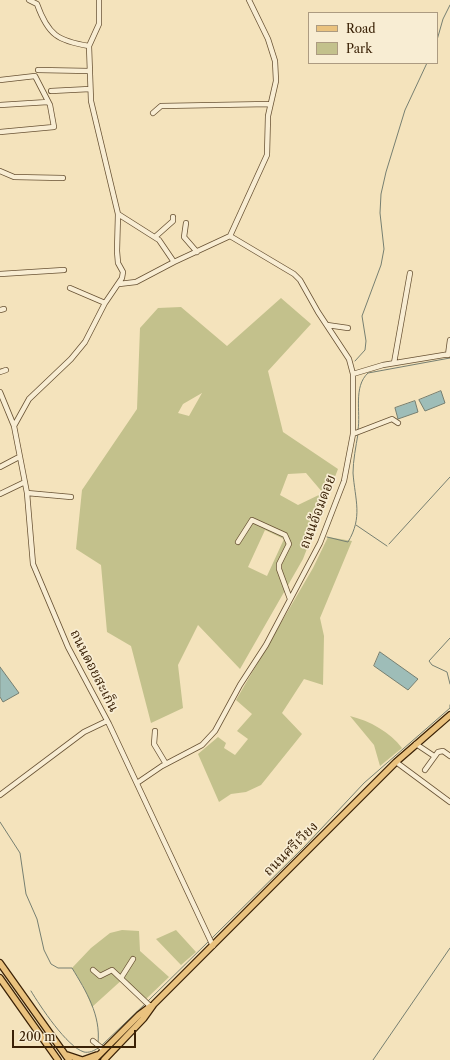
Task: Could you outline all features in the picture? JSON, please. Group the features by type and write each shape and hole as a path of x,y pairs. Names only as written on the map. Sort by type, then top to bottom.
{"main road":[{"name":"ถนนศรีเวียง","path":"94,1060 149,1004 213,946 396,762 450,716"},
{"path":"0,963 70,1060"},
{"path":"0,978 58,1060"},
{"name":"ถนนศรีเวียง","path":"104,1060 144,1018 149,1004"},
{"path":"65,1054 82,1060 94,1058 103,1050"}],"street":[{"path":"29,0 37,4 43,21 54,34 68,42 89,46"},
{"path":"14,426 29,399 71,359 85,342 105,303 122,278 123,272 118,263 117,252 118,214 91,101 90,89 89,46 99,24 99,0"},
{"path":"119,284 136,282 174,262 230,236 267,155 270,104 276,81 275,61 268,39 249,0"},
{"path":"38,70 90,71"},
{"path":"0,80 35,76 48,102 54,127 0,132"},
{"path":"51,91 90,89"},
{"path":"0,105 48,102"},
{"path":"153,113 161,106 270,104"},
{"path":"0,171 14,177 63,178"},
{"path":"118,214 164,244 174,262"},
{"path":"155,238 173,221 173,217"},
{"path":"186,223 184,237 197,252"},
{"name":"ถนนอ้อมดอย","path":"137,783 166,764 202,745 215,731 240,686 266,645 320,543 344,481 353,434 353,374 349,359 297,277 230,236"},
{"path":"0,274 64,270"},
{"path":"394,363 410,273"},
{"path":"70,288 105,303"},
{"path":"327,325 348,328"},
{"path":"353,374 394,363 449,354 450,340"},
{"path":"0,372 6,370"},
{"name":"ถนนดอยสะเก็น","path":"0,392 14,426 19,457 28,493 34,564 68,647 107,721 213,946"},
{"path":"353,434 392,419 398,423"},
{"path":"0,467 19,457"},
{"path":"0,494 25,482"},
{"path":"28,493 71,497"},
{"path":"238,542 252,520 279,532 288,539 289,544 279,564 279,569 290,599"},
{"path":"0,795 84,732 107,721"},
{"path":"155,731 154,744 166,764"},
{"path":"416,744 434,756"},
{"path":"425,770 438,752 443,751 450,756"},
{"path":"396,762 450,802"},
{"path":"121,978 133,959"},
{"path":"93,970 100,976 112,970 149,1004"},
{"path":"93,1041 103,1050"}],"green space":[{"path":"281,298 311,324 268,371 283,432 338,469 303,559 240,669 198,625 178,665 183,708 151,723 131,646 107,632 101,565 76,549 82,490 137,409 140,328 158,308 181,307 227,346","holes":["202,393 189,416 178,413 183,404","306,473 323,493 298,505 280,495 288,474","265,530 284,539 267,576 248,567"]},
{"path":"328,537 352,541 320,618 324,636 323,685 304,679 282,713 302,734 261,785 246,792 231,794 219,802 198,754 218,737 226,743 224,748 235,755 248,739 237,731 252,714 236,700 313,568"},
{"path":"350,716 365,721 386,732 402,748 380,766 374,745"},
{"path":"122,930 139,931 140,951 169,977 146,999 124,978 92,1007 84,988 72,968 91,948 110,933"},
{"path":"176,930 196,952 181,965 156,939"}],"water":[{"path":"441,391 445,403 425,411 419,400"},
{"path":"415,401 418,412 398,419 395,408"},
{"path":"380,652 418,679 408,690 374,666"},
{"path":"0,667 19,693 3,702 0,697"}],"waterway":[{"path":"438,36 443,19 450,5"},
{"path":"355,361 365,350 366,341 362,316 381,265 384,249 380,213 381,194 386,172 405,110 427,64"},
{"path":"358,430 359,392 363,379 368,373 450,358"},
{"path":"327,537 348,542 353,533 357,516 353,468 358,434"},
{"path":"389,544 450,477"},
{"path":"356,525 387,546"},
{"path":"450,638 429,661 432,665 447,672 450,684"},
{"path":"211,939 305,846 364,783 450,708 450,705"},
{"path":"0,822 20,853 26,894 37,919 44,950 51,964 58,968 72,968 82,985 95,1013 98,1043"},
{"path":"147,1002 209,941"},
{"path":"373,1060 450,948"},
{"path":"31,991 54,1025 77,1049 84,1052 91,1052 98,1048"},
{"path":"101,1046 145,1004"}]}
